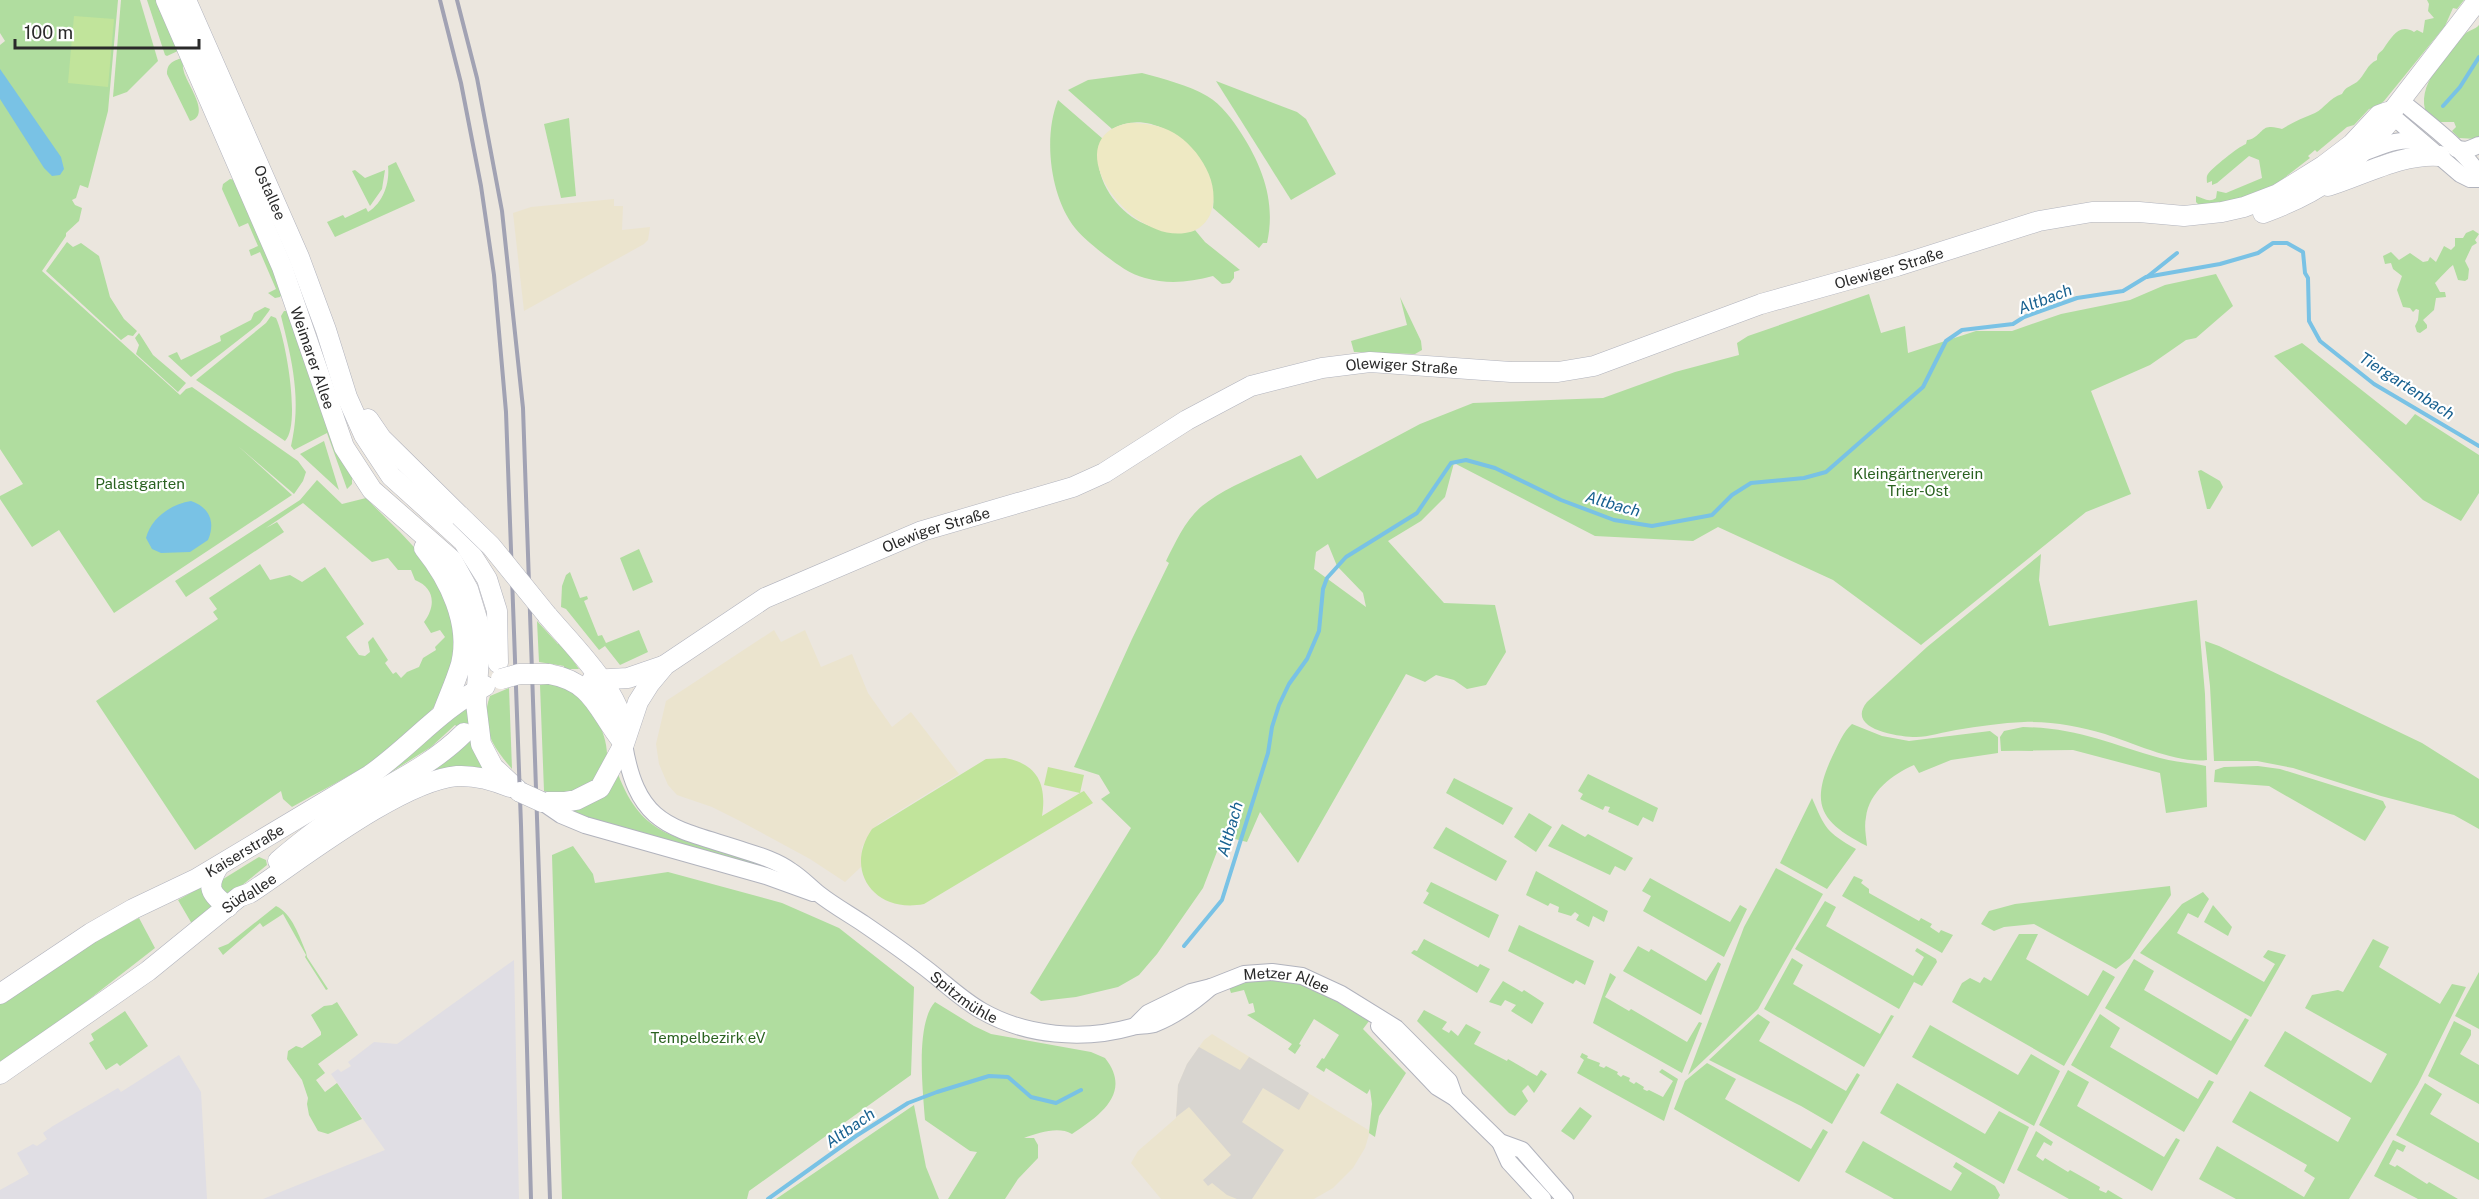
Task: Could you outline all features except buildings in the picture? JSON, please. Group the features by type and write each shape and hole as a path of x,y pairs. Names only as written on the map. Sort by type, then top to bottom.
{"main road":[{"name":"Weimarer Allee","path":"166,0 282,267 344,447 372,490 452,560 461,574 478,622 480,642 476,690"},
{"name":"Ostallee","path":"186,0 299,257 353,412 376,455 406,491 456,534 479,564 487,579 497,611 500,671"},
{"path":"2395,107 2478,0"},
{"name":"Olewiger Straße","path":"2184,216 2203,221 2230,221 2284,206 2320,188 2363,153 2390,121 2395,107"},
{"name":"Olewiger Straße","path":"665,665 765,598 792,585 922,531 1073,487 1104,473 1187,420 1251,386 1322,368 1370,362 1511,372 1558,372 1594,366 1761,304 1888,269 2039,221 2076,213 2105,211 2184,216 2244,207 2278,194 2342,153 2379,115 2395,107"},
{"path":"2320,188 2409,159 2448,153"},
{"path":"346,387 356,396 381,438 490,546 600,680 620,713 625,732 624,744"},
{"path":"372,490 440,567 455,601 462,638 461,662 442,715"},
{"path":"665,665 650,682 638,702 624,744 604,783 595,792 570,801 542,802 520,792 487,758 478,731 476,690 500,671 600,680 635,676 665,665"},
{"path":"558,676 581,686 594,698 624,744"},
{"name":"Kaiserstraße","path":"0,994 91,933 218,867 380,768 442,715 476,690"},
{"path":"250,847 270,860 274,871 341,813 396,783 432,759 464,733"},
{"name":"Südallee","path":"0,1074 148,971 234,902 244,888 363,817 428,783 455,776 492,780 520,792"},
{"path":"218,867 211,880 212,892 234,902"}],"street":[{"path":"2395,107 2422,142"},
{"path":"2395,107 2448,153 2465,177 2479,178"},
{"path":"2363,153 2395,141 2408,139 2448,153 2467,150 2479,145"},
{"name":"Spitzmühle","path":"624,744 633,783 646,805 658,818 673,826 777,862 804,879 818,893 892,944 971,1004 1004,1022 1042,1032 1071,1035 1105,1033 1135,1026"},
{"name":"Spitzmühle","path":"542,802 561,815 585,825 818,893"},
{"name":"Metzer Allee","path":"1135,1026 1148,1013 1191,992 1244,974 1258,972 1287,974 1322,985 1387,1021 1406,1037 1449,1081 1455,1098 1500,1142 1509,1162 1543,1199"},
{"name":"Metzer Allee","path":"1500,1142 1522,1150 1565,1199"}],"shaded area":[{"path":"614,199 614,206 623,206 622,230 650,227 648,240 524,311 513,213 531,207"},
{"path":"774,630 781,642 805,630 821,667 852,654 868,693 892,727 911,712 959,774 878,824 862,847 861,867 845,882 810,859 738,820 712,807 677,795 668,785 659,764 656,744 666,701"},
{"path":"514,960 519,1199 263,1199 385,1150 331,1074 338,1069 341,1072 351,1066 348,1062 374,1042 397,1044"},
{"path":"1212,1034 1370,1131 1365,1148 1353,1168 1333,1188 1314,1199 1161,1199 1131,1163 1138,1151 1176,1118 1178,1085 1187,1064 1204,1040"},
{"path":"1199,1047 1240,1070 1249,1057 1309,1093 1299,1110 1263,1088 1242,1122 1284,1150 1252,1199 1237,1199 1227,1195 1212,1183 1208,1186 1203,1180 1231,1155 1189,1107 1176,1117 1178,1085 1187,1064"},
{"path":"179,1055 201,1092 207,1199 0,1199 0,1190 29,1174 17,1153 33,1144 37,1146 47,1139 43,1133 53,1126 118,1088 121,1092"}],"green space":[{"name":"Palastgarten","path":"0,0 118,0 108,111 88,188 80,185 76,198 72,200 75,205 82,208 79,221 66,233 42,271 180,395 192,387 298,461 306,472 294,494 238,446 292,495 114,613 59,530 32,547 0,499 0,496 23,484 0,449 0,45 5,41 0,33"},
{"path":"121,0 140,0 158,61 127,92 113,97"},
{"path":"147,0 158,0 180,50 165,55"},
{"path":"2427,0 2464,0 2457,9 2453,8 2445,26 2384,101 2377,107 2369,109 2354,125 2347,127 2317,152 2315,150 2308,156 2310,158 2271,188 2245,200 2199,205 2196,202 2196,196 2211,200 2216,198 2217,191 2226,193 2262,178 2259,160 2249,156 2217,183 2212,185 2212,181 2207,183 2208,174 2246,144 2247,140 2265,128 2282,129 2315,113 2342,94 2357,82 2377,60 2378,54 2396,32 2404,29 2423,33 2425,20 2434,18 2428,11"},
{"path":"74,16 114,19 108,87 68,83"},
{"path":"2479,25 2479,143 2476,139 2459,138 2452,131 2456,127 2454,122 2440,122 2427,115 2424,104 2429,82 2441,61 2467,32"},
{"path":"184,57 183,70 199,106 196,118 190,121 167,74 170,64"},
{"path":"1142,73 1200,92 1222,108 1234,123 1256,159 1266,186 1270,214 1267,243 1263,243 1259,248 1213,208 1212,190 1206,172 1196,155 1182,141 1166,130 1148,123 1130,123 1112,129 1068,90 1088,80"},
{"path":"1216,81 1297,112 1306,119 1336,174 1291,200"},
{"path":"1058,100 1103,139 1099,151 1101,176 1114,200 1134,218 1150,226 1182,232 1195,230 1205,242 1240,270 1234,272 1234,278 1230,283 1222,284 1213,276 1171,282 1140,276 1115,263 1078,232 1066,215 1051,166 1051,131"},
{"path":"569,118 576,196 561,198 544,124"},
{"path":"396,162 415,201 335,237 327,222 343,215 345,218 366,208 368,212 373,208 384,192 388,179 388,166"},
{"path":"355,170 365,178 385,170 382,189 370,206 352,171"},
{"path":"230,179 235,180 285,290 280,297 275,298 268,293 276,289 260,252 251,256 249,250 258,246 248,223 239,227 222,189 223,184"},
{"path":"2473,230 2479,234 2475,240 2477,243 2472,246 2465,261 2469,269 2468,279 2458,280 2453,265 2444,273 2435,283 2440,292 2445,292 2446,297 2436,298 2434,310 2423,320 2427,328 2420,333 2417,332 2415,326 2419,310 2416,309 2413,312 2410,308 2403,307 2397,290 2402,276 2393,269 2391,263 2385,264 2383,256 2391,252 2399,260 2410,253 2423,262 2428,261 2430,257 2436,262 2444,246 2451,250 2455,246 2455,238 2463,238 2466,233"},
{"path":"67,242 73,247 81,243 99,256 110,297 124,319 137,331 133,336 128,335 121,340 46,271"},
{"name":"Kleingärtnerverein Trier-Ost","path":"2216,274 2233,306 2196,338 2186,340 2150,365 2091,391 2131,494 2086,512 1921,645 1833,580 1718,527 1693,541 1595,536 1454,463 1445,497 1421,521 1388,541 1444,603 1495,605 1506,652 1486,685 1467,689 1454,680 1436,675 1425,682 1406,674 1298,863 1260,812 1247,842 1223,836 1203,888 1157,954 1139,975 1118,987 1076,997 1041,1001 1030,993 1131,828 1101,799 1110,793 1099,775 1074,767 1169,563 1166,561 1173,547 1191,518 1212,499 1236,485 1301,455 1317,479 1420,424 1473,403 1603,398 1675,372 1739,355 1737,343 1748,336 1869,294 1881,333 1905,326 1908,353 1976,331 2012,331 2061,314 2130,300 2165,285","holes":["1328,544 1337,566 1363,593 1366,607 1314,569 1316,552"]},
{"path":"1400,297 1421,341 1422,350 1415,354 1354,352 1351,341 1407,325"},
{"path":"265,307 270,309 260,323 191,377 168,356 177,352 181,360 221,341 220,336 251,320 254,313"},
{"path":"284,311 289,311 352,477 352,484 347,489 327,433 294,450 291,446 296,397 292,365 281,316"},
{"path":"271,316 276,318 280,329 290,382 292,418 290,432 285,441 196,380 266,323"},
{"path":"139,333 153,355 186,383 178,392 136,354 139,345 135,338"},
{"path":"2302,343 2406,425 2415,414 2479,455 2479,493 2461,521 2423,500 2274,356"},
{"path":"324,441 338,487 339,490 300,454"},
{"path":"2201,470 2220,481 2223,487 2210,509 2207,509 2198,471"},
{"path":"317,480 342,504 366,498 429,565 443,590 451,613 454,637 451,669 440,697 422,721 400,742 374,761 292,807 283,799 281,791 195,850 96,701 218,619 213,612 217,609 209,598 260,564 270,580 290,575 302,582 325,567 364,624 346,637 359,655 365,656 370,652 368,642 373,637 388,660 385,663 393,674 396,672 401,678 407,672 419,667 423,658 436,650 435,647 445,637 440,630 431,633 424,622 432,604 432,598 427,588 415,580 411,570 398,570 388,558 372,562 303,503 266,528 277,522 284,532 186,597 175,581 300,500"},
{"path":"639,549 653,582 633,591 620,558"},
{"path":"2041,554 2039,580 2049,626 2197,600 2205,694 2207,760 2169,756 2095,731 2055,723 1999,724 1916,737 1876,730 1863,719 1862,711 1867,702 1927,647"},
{"path":"570,572 580,598 587,596 588,599 584,601 598,636 602,635 606,643 639,630 648,652 620,665 605,646 599,650 566,609 561,607 562,586 566,575"},
{"path":"537,621 558,644 560,642 579,669 564,669 564,666 539,662"},
{"path":"2205,641 2422,743 2479,779 2479,829 2454,815 2381,796 2293,768 2257,761 2214,761"},
{"path":"554,683 572,689 588,704 601,727 607,753 606,764 601,775 582,788 566,793 544,791 540,685"},
{"path":"509,688 512,769 499,753 490,736 486,717 490,696"},
{"path":"464,708 468,711 473,749 484,770 419,779 468,735 455,725 431,747 377,781"},
{"path":"1852,724 1882,736 1909,741 1990,731 1998,737 1998,753 1951,760 1919,773 1914,765 1898,773 1877,792 1868,808 1865,824 1867,846 1830,821 1821,801 1821,788 1825,774 1841,739"},
{"path":"2023,727 2061,730 2171,761 2206,766 2207,807 2166,813 2160,773 2073,750 2001,751 2000,737 2004,731"},
{"path":"1005,758 1025,765 1038,778 1043,795 1042,816 1084,791 1093,803 924,904 907,905 891,902 878,896 869,886 863,874 861,860 864,845 872,829 986,759"},
{"path":"2258,766 2280,769 2383,801 2386,807 2365,841 2269,786 2214,782 2215,770 2224,767"},
{"path":"1048,767 1084,775 1080,793 1044,785"},
{"path":"618,774 628,796 651,824 680,838 737,855 772,869 629,834 572,811"},
{"path":"1588,774 1658,808 1653,822 1643,817 1638,826 1608,812 1610,807 1605,806 1603,810 1580,799 1583,794 1578,791"},
{"path":"1454,778 1513,808 1503,825 1446,793"},
{"path":"1812,798 1820,816 1832,833 1856,849 1827,889 1780,863"},
{"path":"1529,813 1552,827 1536,852 1514,837"},
{"path":"1562,824 1585,837 1588,834 1633,858 1625,871 1615,866 1610,875 1548,846"},
{"path":"1446,827 1507,861 1496,881 1433,848"},
{"name":"Tempelbezirk eV","path":"573,846 593,874 595,883 668,872 782,903 839,928 914,987 911,1075 749,1191 747,1199 562,1199 552,855"},
{"path":"259,857 266,860 267,865 230,895 221,896 220,881"},
{"path":"1776,868 1823,894 1758,1009 1688,1075 1744,927"},
{"path":"1536,871 1608,911 1604,922 1593,916 1589,927 1576,920 1579,915 1575,912 1571,916 1558,912 1559,907 1550,903 1548,906 1526,895"},
{"path":"1854,876 1863,880 1861,883 1869,889 1869,893 1919,921 1921,918 1932,924 1930,927 1939,933 1941,930 1953,935 1942,953 1842,896"},
{"path":"1650,878 1730,922 1740,905 1747,909 1724,957 1643,911 1651,896 1642,891"},
{"path":"1431,882 1499,915 1489,938 1423,903 1429,893 1426,891"},
{"path":"205,885 205,898 214,908 192,924 178,900"},
{"path":"2170,886 2171,895 2130,958 2116,969 2034,924 2004,927 1994,931 1981,924 1989,911 2015,904"},
{"path":"2203,892 2209,899 2198,918 2188,913 2177,933 2264,982 2275,964 2263,957 2268,950 2286,955 2251,1017 2140,953 2182,904"},
{"path":"1825,901 1836,907 1826,926 1913,976 1924,957 1915,951 1917,948 1936,959 1937,962 1922,986 1914,982 1899,1009 1795,949"},
{"path":"2213,905 2232,927 2228,936 2204,922"},
{"path":"276,906 287,914 295,926 307,957 328,989 326,990 305,957 306,955 283,914 263,927 260,923 223,955 218,948 228,944"},
{"path":"139,918 155,948 51,1029 0,1064 0,1004 95,939"},
{"path":"1519,925 1594,961 1585,985 1576,980 1573,984 1508,951"},
{"path":"2019,934 2038,934 2026,959 2088,996 2103,970 2115,977 2064,1066 1952,1002 1962,983 1970,978 1980,983 1984,977 1991,981"},
{"path":"1424,939 1478,967 1480,964 1490,969 1477,993 1411,953 1414,950 1417,951"},
{"path":"2373,939 2389,947 2379,967 2440,1004 2452,984 2466,987 2418,1084 2349,1199 2236,1199 2199,1179 2217,1146 2304,1197 2315,1178 2304,1171 2307,1165 2232,1122 2250,1091 2338,1142 2351,1118 2264,1066 2285,1031 2371,1083 2387,1054 2305,1008 2312,995 2338,990 2343,992"},
{"path":"1638,946 1649,952 1651,949 1706,981 1718,962 1721,964 1701,1015 1623,971"},
{"path":"1792,958 1803,965 1793,984 1880,1034 1891,1015 1894,1016 1864,1067 1764,1009"},
{"path":"2134,959 2154,971 2144,990 2231,1041 2245,1018 2249,1020 2217,1075 2105,1008"},
{"path":"2479,972 2479,1029 2455,1016"},
{"path":"1610,973 1616,977 1605,997 1629,1011 1631,1009 1687,1042 1699,1022 1702,1023 1682,1073 1593,1023"},
{"path":"1249,980 1300,982 1332,996 1369,1021 1363,1029 1406,1073 1379,1116 1375,1137 1369,1133 1372,1104 1370,1089 1367,1094 1326,1068 1324,1072 1316,1067 1322,1058 1324,1059 1339,1035 1314,1019 1295,1054 1288,1049 1292,1044 1247,1015 1255,1012 1253,1003 1249,1004 1244,990 1231,993 1229,987"},
{"path":"1503,981 1522,992 1524,990 1544,1003 1532,1024 1511,1011 1516,1005 1505,1000 1501,1006 1489,1002"},
{"path":"337,1002 358,1035 318,1064 325,1073 316,1080 325,1092 337,1083 362,1119 328,1134 318,1131 309,1115 308,1098 302,1080 287,1059 288,1051 296,1046 302,1048 321,1035 311,1015 324,1006"},
{"path":"935,1002 991,1034 1091,1052 1105,1058 1113,1071 1114,1093 1102,1111 1092,1119 1072,1134 1055,1130 1024,1138 1034,1138 1038,1145 1038,1158 1018,1179 1005,1199 948,1199 977,1152 970,1151 925,1120 922,1076 923,1042 929,1012"},
{"path":"1424,1010 1447,1022 1442,1029 1449,1033 1451,1030 1458,1036 1466,1024 1481,1032 1474,1044 1507,1061 1508,1059 1537,1076 1541,1070 1547,1074 1534,1093 1528,1085 1522,1091 1528,1101 1515,1116 1509,1113 1417,1021"},
{"path":"125,1011 148,1046 120,1066 117,1063 106,1070 89,1043 94,1040 91,1034"},
{"path":"1758,1014 1770,1022 1759,1041 1846,1091 1857,1073 1860,1075 1832,1124 1709,1060"},
{"path":"2100,1014 2120,1028 2110,1047 2198,1099 2209,1080 2214,1082 2184,1132 2071,1065"},
{"path":"2454,1021 2471,1030 2471,1035 2460,1054 2479,1065 2479,1104 2428,1076"},
{"path":"1930,1025 2018,1075 2031,1054 2060,1071 2034,1126 1912,1057"},
{"path":"1582,1053 1588,1056 1587,1058 1600,1063 1599,1066 1604,1068 1606,1066 1618,1072 1617,1074 1621,1077 1623,1075 1630,1078 1629,1081 1634,1084 1636,1082 1644,1087 1643,1089 1663,1097 1673,1081 1659,1072 1662,1069 1678,1079 1664,1121 1577,1073 1584,1060 1580,1057"},
{"path":"1707,1063 1736,1079 1725,1099 1811,1149 1823,1129 1828,1132 1799,1182 1674,1109 1685,1081"},
{"path":"2068,1070 2089,1082 2077,1106 2164,1157 2176,1138 2180,1140 2152,1191 2039,1125"},
{"path":"1897,1083 1985,1134 1999,1111 2029,1127 2004,1184 1880,1113"},
{"path":"2425,1083 2442,1094 2430,1114 2479,1143 2479,1180 2396,1135"},
{"path":"914,1105 926,1167 939,1199 776,1199"},
{"path":"1580,1107 1592,1116 1574,1140 1561,1131"},
{"path":"2036,1131 2053,1142 2051,1146 2044,1142 2036,1156 2043,1161 2045,1158 2068,1172 2070,1170 2100,1187 2099,1190 2106,1193 2108,1190 2123,1199 2069,1199 2017,1170"},
{"path":"2393,1140 2406,1146 2403,1152 2397,1149 2389,1164 2395,1167 2397,1165 2427,1184 2429,1182 2458,1199 2418,1199 2374,1176"},
{"path":"1863,1141 1951,1191 1962,1173 1953,1167 1956,1162 1995,1186 2000,1195 1998,1199 1894,1199 1845,1172"}],"sand":[{"path":"1129,123 1141,123 1169,130 1192,148 1200,158 1211,180 1213,203 1210,215 1200,227 1185,233 1163,231 1141,222 1122,206 1107,187 1098,166 1098,147 1107,132"}],"water":[{"path":"0,69 61,157 64,169 60,175 52,176 44,168 0,99"},
{"path":"191,501 202,507 209,516 211,527 208,540 190,552 161,553 152,549 146,538 152,524 169,509"}],"waterway":[{"path":"2443,106 2460,87 2479,57"},
{"name":"Altbach","path":"1184,946 1222,900 1268,753 1272,727 1279,705 1289,684 1307,659 1319,631 1323,589 1327,578 1346,557 1417,513 1451,463 1466,460 1495,468 1561,500 1614,520 1652,526 1712,515 1732,495 1751,483 1804,478 1826,472 1923,387 1946,341 1962,330 2013,324 2024,317 2077,298 2123,291 2146,277 2220,264 2258,253 2273,243 2287,243 2303,252 2305,273 2308,278 2309,321 2320,341 2374,384 2479,446"},
{"path":"2147,277 2177,253"},
{"name":"Altbach","path":"768,1199 856,1136 908,1103 937,1092 989,1076 1008,1077 1031,1097 1056,1103 1081,1090"}],"railway":[{"path":"440,0 461,83 481,186 494,275 506,412 521,825 531,1199"},
{"path":"457,0 477,78 502,211 523,408 550,1199"}],"water label":[{"name":"Tiergartenbach","path":"2407,386"}]}
